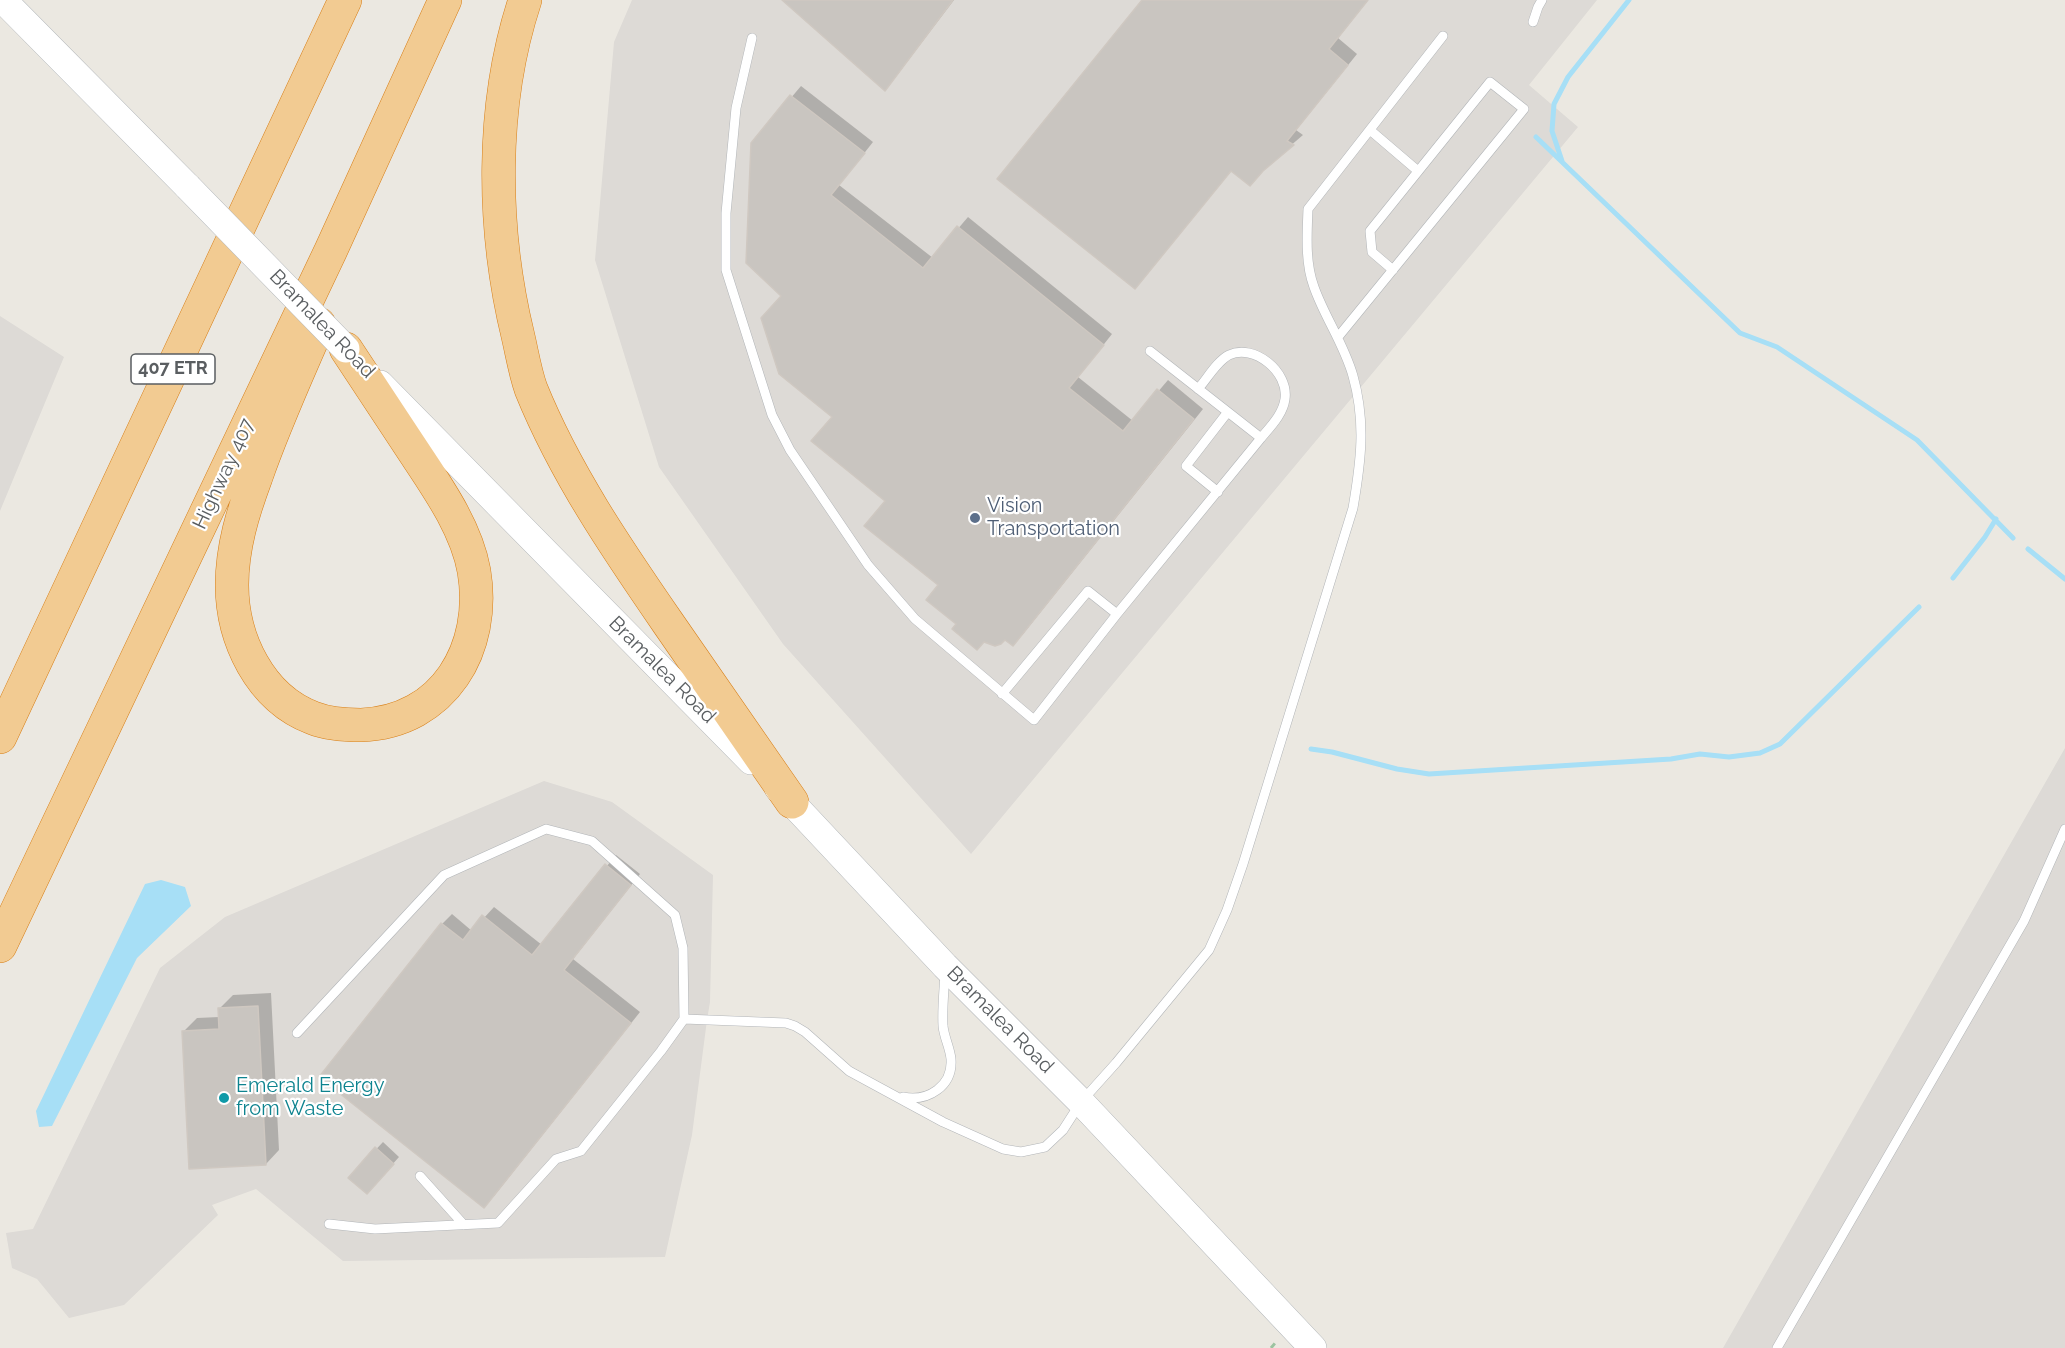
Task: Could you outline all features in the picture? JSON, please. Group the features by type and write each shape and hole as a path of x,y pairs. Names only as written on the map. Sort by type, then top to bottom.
{"highway":[{"name":"407 ETR","path":"0,737 345,0"},
{"name":"Highway 407","path":"0,946 331,250 446,0"},
{"path":"525,0 517,25 501,113 499,212 508,296 530,386 555,444 620,554 792,802"},
{"path":"331,250 332,295 264,452 243,514 233,563 233,607 241,639 250,661 277,695 294,708 313,718 342,724 373,724 398,718 430,702 444,688 461,665 471,644 477,602 474,570 461,532 430,476 346,349"}],"main road":[{"name":"Bramalea Road","path":"3,0 792,802 945,966 1081,1102 1313,1348"}],"lane":[{"path":"1533,22 1542,0"},
{"path":"684,1019 786,1023 795,1026 849,1071 889,1094 1003,1149 1021,1152 1045,1147 1064,1130 1081,1102 1123,1055 1209,950 1227,910 1243,864 1353,508 1359,472 1362,448 1360,407 1353,375 1313,285 1306,239 1308,209 1443,36"},
{"path":"752,38 736,108 726,213 726,270 772,415 790,450 868,565 915,619 1034,720 1117,614 1261,438 1284,407 1286,395 1283,380 1270,364 1254,353 1241,350 1227,355 1198,389"},
{"path":"1338,337 1393,270 1524,109 1490,82 1370,231 1372,252 1393,270"},
{"path":"1370,130 1418,171"},
{"path":"1150,351 1261,438"},
{"path":"1218,492 1186,466 1227,412"},
{"path":"1002,694 1088,591 1117,614"},
{"path":"297,1033 444,875 546,829 592,841 675,915 683,948 684,1019 581,1151 556,1159 498,1223 375,1229 329,1224"},
{"path":"1777,1348 2024,921 2065,829"},
{"path":"889,1094 912,1099 924,1097 940,1088 949,1072 951,1060 943,1028 945,966"},
{"path":"420,1176 464,1225"}],"shaded area":[{"path":"632,0 1597,0 1529,85 1578,127 971,854 783,644 659,467 595,260 614,42"},
{"path":"0,316 64,357 0,511"},
{"path":"2065,748 2065,1348 1723,1348"},
{"name":"Emerald Energy from Waste","path":"544,781 612,802 713,875 710,1002 692,1135 665,1257 343,1261 256,1189 212,1205 218,1215 124,1305 69,1318 37,1279 12,1268 6,1233 33,1229 160,968 225,917"}],"water":[{"path":"161,880 185,887 191,906 137,958 52,1126 39,1127 36,1111 145,884"}],"building":[{"path":"782,0 953,0 885,91"},
{"path":"1142,0 1368,0 1329,49 1348,65 1287,141 1294,145 1263,171 1250,186 1231,171 1135,289 997,179"},
{"path":"790,95 865,153 831,195 923,268 957,226 1104,345 1069,388 1123,431 1157,389 1194,419 1013,646 1005,640 995,646 984,642 977,650 952,629 956,624 926,600 938,585 864,526 885,501 811,441 832,417 779,374 761,318 781,296 746,263 751,143"},
{"path":"605,864 631,885 564,970 631,1023 484,1208 319,1077 441,923 463,940 482,915 532,955"},
{"name":"Emerald Energy from Waste","path":"258,1006 266,1165 189,1169 182,1031 219,1029 218,1008"},
{"path":"375,1147 394,1164 367,1194 348,1178"}],"waterway":[{"path":"1562,161 1552,131 1554,104 1568,77 1629,0"},
{"path":"1536,137 1740,333 1777,347 1917,440 2013,538"},
{"path":"1953,578 1996,519"},
{"path":"2028,549 2065,579"},
{"path":"1311,749 1429,774 1671,759 1700,754 1729,757 1760,753 1780,744 1919,607"}],"place":[{"name":"Vision Transportation","path":"975,518"},
{"name":"Emerald Energy from Waste","path":"224,1098"}]}
